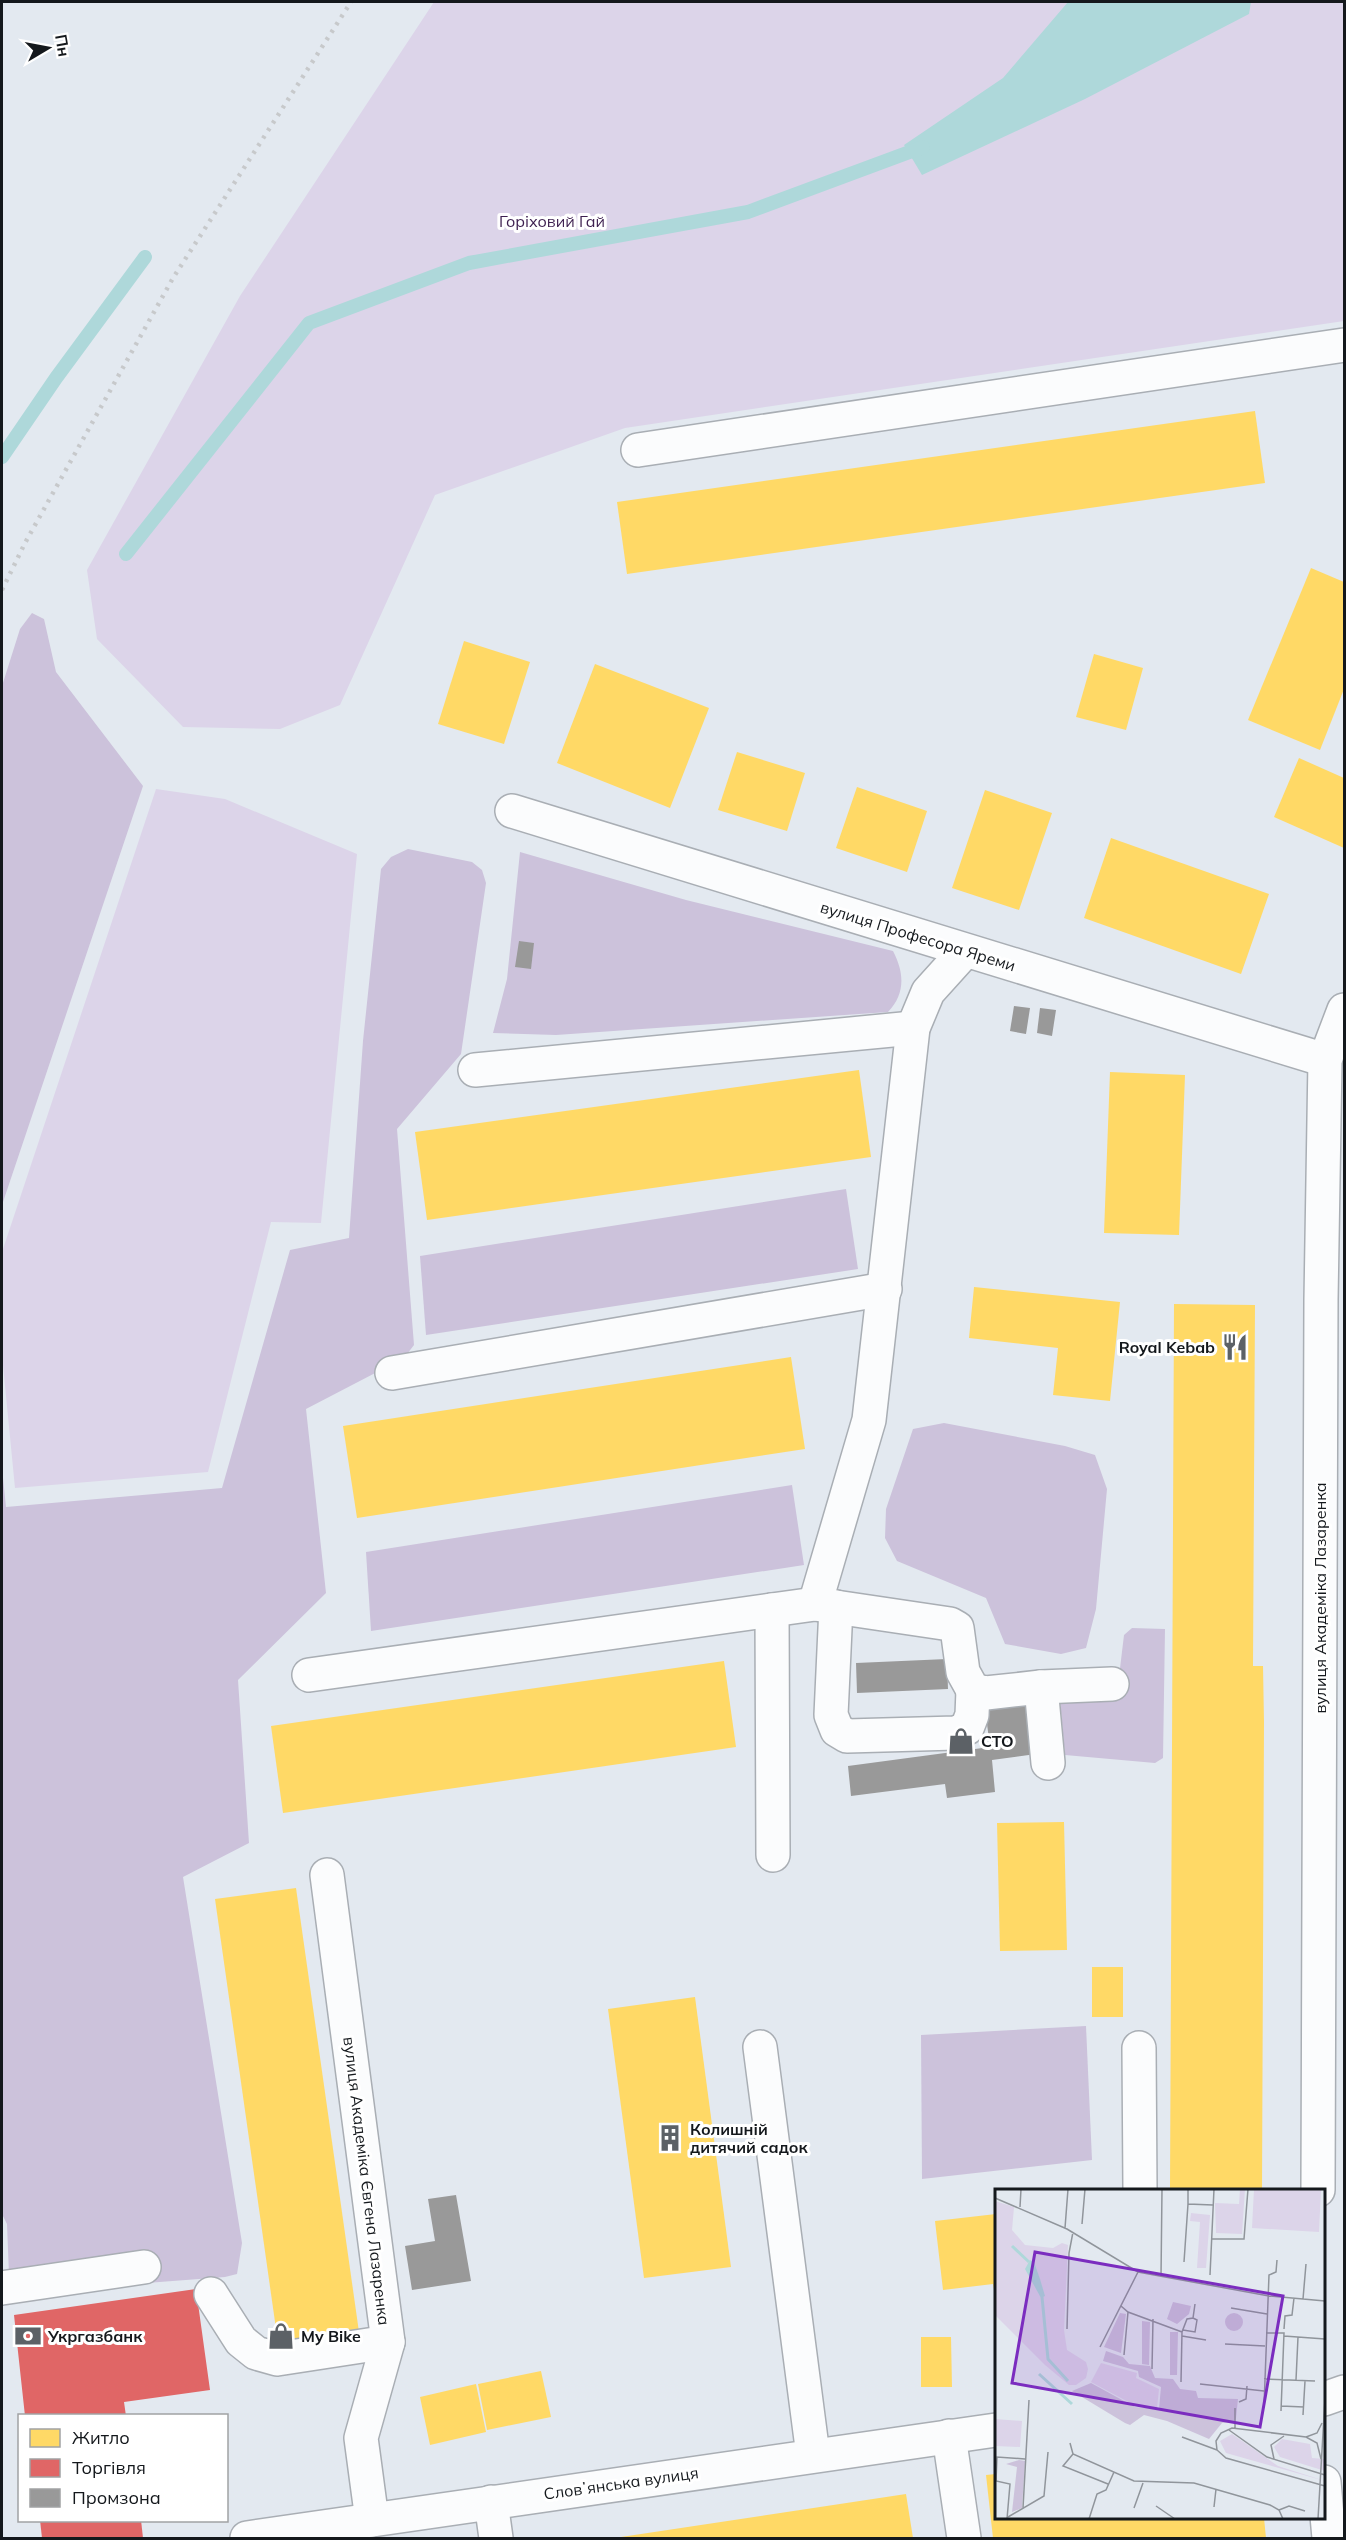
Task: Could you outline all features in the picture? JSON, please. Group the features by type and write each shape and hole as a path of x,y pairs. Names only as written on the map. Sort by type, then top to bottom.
{"street":[{"path":"638,450 1344,345"},
{"name":"вулиця Професора Яреми","path":"512,811 1325,1060"},
{"path":"309,1676 772,1610 825,1605 950,1624 957,1628 963,1672 973,1690 972,1715 967,1728 956,1733 847,1736 837,1730 831,1715 825,1605 869,1420 913,1028 928,992 965,951"},
{"name":"вулиця Академіка Лазаренка","path":"1318,2189 1333,1299 1325,1060 1344,1010"},
{"path":"476,1070 913,1028"},
{"path":"392,1373 885,1289"},
{"path":"772,1610 772,1855"},
{"path":"973,1690 986,1693 1041,1687 1112,1684"},
{"path":"1041,1687 1048,1763"},
{"name":"вулиця Академіка Євгена Лазаренка","path":"327,1875 388,2342 361,2438 372,2520"},
{"path":"760,2047 813,2455"},
{"path":"1139,2048 1140,2189"},
{"path":"2,2288 144,2267"},
{"path":"211,2294 241,2341 256,2353 277,2359 388,2342"},
{"path":"1325,2398 1344,2392"},
{"name":"Словʼянська вулиця","path":"247,2538 995,2430"},
{"path":"949,2436 963,2538"},
{"path":"1325,2501 1329,2538"},
{"path":"491,2502 496,2538"}],"green space":[{"name":"Горіховий Гай","path":"434,2 1344,2 1344,321 625,428 435,495 340,705 280,729 183,727 97,639 87,570 240,296"},
{"path":"156,789 225,799 357,854 321,1223 271,1222 208,1472 15,1488 2,1355 2,1252"}],"shaded area":[{"path":"32,613 44,619 56,672 143,786 2,1205 2,686 20,629"},
{"path":"408,849 472,862 482,870 486,883 461,1054 397,1129 414,1345 404,1358 306,1409 326,1593 238,1680 249,1843 183,1877 242,2243 237,2274 225,2277 55,2290 9,2275 7,2224 2,2214 2,1468 6,1507 222,1488 290,1250 349,1238 363,1041 381,869 391,857"},
{"path":"520,852 686,900 893,951 901,975 898,997 888,1012 556,1035 493,1033 507,979"},
{"path":"846,1189 858,1269 426,1335 420,1256"},
{"path":"944,1423 1065,1446 1095,1455 1107,1489 1096,1609 1086,1648 1061,1654 1005,1644 986,1598 897,1561 885,1538 886,1509 913,1429"},
{"path":"792,1485 804,1565 371,1631 366,1552"},
{"path":"1132,1628 1165,1629 1163,1758 1155,1763 1065,1755 1060,1701 1118,1685 1124,1635"},
{"path":"1086,2026 1092,2160 922,2179 921,2035"}],"water":[{"path":"1068,2 1251,2 1249,14 1085,99 922,175 904,145 1003,78"}],"building: Житло":[{"path":"1255,411 1265,483 627,574 617,502"},
{"path":"1311,568 1344,582 1344,689 1320,750 1248,720"},
{"path":"464,641 530,662 504,744 438,724"},
{"path":"1094,654 1143,668 1126,730 1076,717"},
{"path":"595,664 709,708 670,808 557,763"},
{"path":"737,752 805,773 787,831 718,810"},
{"path":"1299,758 1344,778 1344,848 1274,817"},
{"path":"857,787 927,811 907,872 836,848"},
{"path":"985,790 1052,813 1019,910 952,888"},
{"path":"1111,838 1269,894 1241,974 1084,918"},
{"path":"859,1070 871,1157 427,1220 415,1132"},
{"path":"1110,1072 1185,1075 1179,1235 1104,1233"},
{"path":"974,1287 1120,1302 1110,1401 1053,1395 1058,1348 969,1338"},
{"path":"1174,1304 1255,1305 1253,1666 1263,1666 1264,1722 1262,2189 1170,2189"},
{"path":"791,1357 805,1449 357,1518 343,1426"},
{"path":"724,1661 736,1747 283,1813 271,1726"},
{"path":"1064,1822 1067,1950 1000,1951 997,1823"},
{"path":"296,1888 359,2332 278,2343 215,1899"},
{"path":"1092,1967 1123,1967 1123,2017 1092,2017"},
{"name":"Колишній дитячий садок","path":"695,1997 731,2267 644,2278 608,2009"},
{"path":"995,2214 995,2295 993,2284 943,2290 935,2221"},
{"path":"921,2337 951,2337 952,2387 921,2387"},
{"path":"541,2371 551,2417 487,2430 478,2384"},
{"path":"476,2384 486,2432 430,2445 420,2397"},
{"path":"995,2474 995,2519 1264,2519 1266,2538 993,2538 986,2475"},
{"path":"906,2494 913,2538 621,2538 621,2537"}],"building: Торгівля":[{"path":"196,2289 210,2390 124,2402 126,2414 25,2414 14,2315"},
{"path":"40,2522 141,2522 143,2538 42,2538"}],"building: Промзона":[{"path":"519,941 534,943 531,969 515,967"},
{"path":"1014,1006 1030,1008 1026,1034 1010,1031"},
{"path":"1040,1008 1056,1010 1052,1036 1037,1033"},
{"path":"947,1659 948,1689 857,1693 856,1663"},
{"path":"1028,1695 1036,1754 992,1760 995,1792 947,1798 945,1784 851,1796 848,1766 990,1747 984,1701"},
{"path":"456,2195 471,2281 412,2290 405,2246 435,2241 428,2199"}],"waterway":[{"path":"126,554 309,323 469,263 748,212 923,147"},
{"path":"2,457 56,378 145,257"}],"railway":[{"path":"2,590 25,543 173,278 351,2"}],"place":[{"name":"Royal Kebab","path":"1235,1347"},
{"name":"СТО","path":"961,1741"},
{"name":"Колишній дитячий садок","path":"670,2138"},
{"name":"Укргазбанк","path":"28,2336"},
{"name":"My Bike","path":"281,2336"}]}
